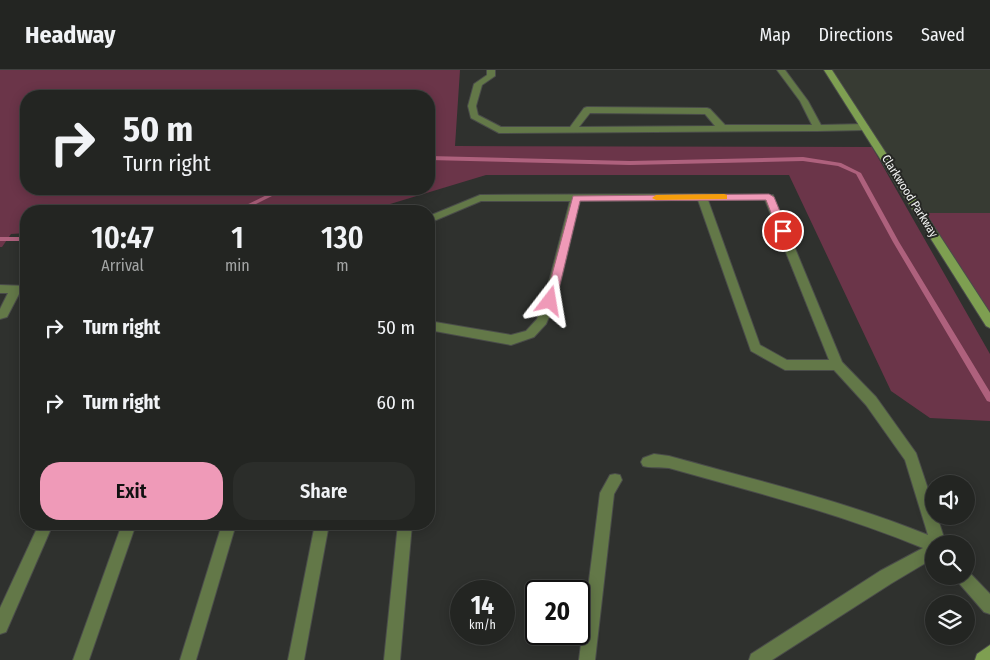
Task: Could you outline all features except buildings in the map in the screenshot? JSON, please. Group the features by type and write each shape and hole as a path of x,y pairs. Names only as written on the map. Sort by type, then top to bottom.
{"street":[{"name":"Clarkwood Parkway","path":"828,70 990,323"},
{"path":"983,660 990,653"}],"lane":[{"path":"491,70 491,76 478,84 472,106 474,116 499,130 865,126"},
{"path":"781,70 804,101 818,128"},
{"path":"573,130 587,110 708,111 722,128"},
{"path":"435,217 480,198 769,197 837,366 871,402 911,457 935,535"},
{"path":"435,327 511,340 530,334 542,321 550,301 576,198"},
{"path":"702,198 754,348 785,365 837,366"},
{"path":"0,289 20,289"},
{"path":"0,315 3,314 20,290"},
{"path":"648,462 654,460 669,462 843,512 894,528 925,541"},
{"path":"587,660 607,493 615,480"},
{"path":"0,626 43,530"},
{"path":"81,660 127,530"},
{"path":"188,660 227,530"},
{"path":"296,660 321,530"},
{"path":"392,660 404,530"},
{"path":"757,660 886,577 925,555"},
{"path":"972,585 990,606"}],"shaded area":[{"path":"0,70 460,70 455,146 872,147 990,354 990,421 930,418 891,391 789,175 486,175 435,190 435,90 20,90 20,195 420,195 387,205 20,205 20,233 11,234 2,247 0,247"},
{"path":"827,70 990,70 990,213 920,213"},
{"path":"920,213 990,213 990,323"}],"waterway":[{"path":"435,158 630,163 803,159 839,164 858,173 896,242 990,399"},
{"path":"250,205 270,195"},
{"path":"0,239 20,239"}],"slow traffic":[{"path":"656,198 724,197"}],"route":[{"path":"550,301 576,198 769,197 783,231"}]}
